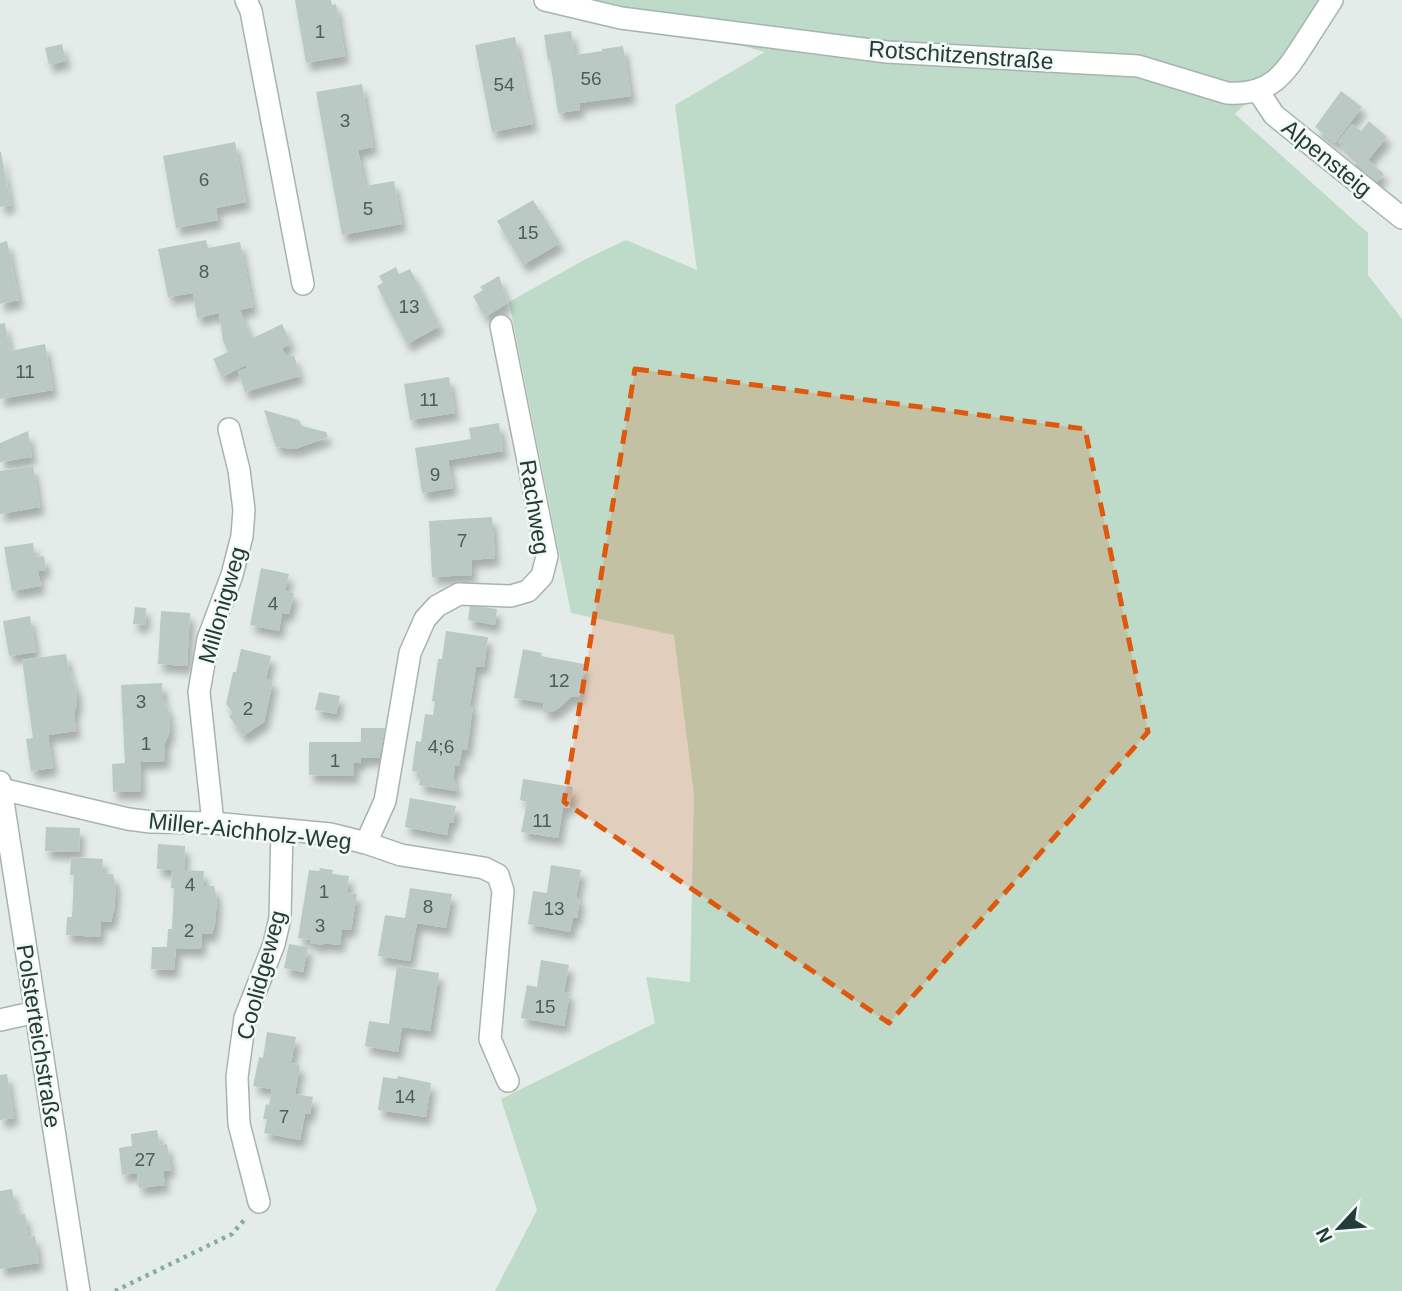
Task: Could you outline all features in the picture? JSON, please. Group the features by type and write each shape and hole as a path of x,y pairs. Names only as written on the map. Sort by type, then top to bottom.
{"street":[{"path":"246,0 251,11 303,284"},
{"name":"Rotschitzenstraße","path":"545,0 621,18 887,52 1138,66 1227,93 1258,91"},
{"path":"1258,91 1287,70 1332,0"},
{"name":"Alpensteig","path":"1258,91 1274,115 1402,218"},
{"name":"Rachweg","path":"366,843 385,801 410,653 425,619 437,606 459,594 511,596 528,591 542,576 547,556 501,326"},
{"name":"Millonigweg","path":"213,823 199,692 208,639 232,575 243,536 241,483 229,429"},
{"name":"Miller-Aichholz-Weg","path":"1,785 128,819 213,823 330,834 401,855 484,868 498,875 503,891 491,1039 508,1081"},
{"name":"Polsterteichstraße","path":"1,785 79,1291"},
{"name":"Coolidgeweg","path":"259,1202 239,1124 237,1077 246,1018 274,944 280,918 282,830"},
{"path":"0,1020 36,1012"}],"path":[{"path":"115,1291 232,1234 259,1202"}],"highlighted area":[{"path":"635,369 1085,429 1148,732 889,1023 564,802"}],"green space":[{"path":"578,0 1332,0 1258,91 1235,114 1368,233 1368,275 1402,319 1402,1291 495,1291 537,1210 501,1099 655,1023 646,977 690,982 694,795 674,635 571,613 509,302 626,240 697,270 675,105 765,52"}],"building":[{"path":"295,0 331,0 332,5 336,4 345,56 306,63"},
{"path":"571,31 575,55 623,46 631,96 579,103 580,110 558,113 544,35"},
{"path":"515,37 533,124 492,132 475,45"},
{"path":"62,44 66,61 49,65 45,48"},
{"path":"362,84 373,147 358,150 365,186 394,181 402,224 342,235 316,92"},
{"path":"1341,91 1362,107 1335,143 1315,127"},
{"path":"1369,121 1387,137 1368,160 1384,174 1374,185 1353,167 1359,161 1338,142 1352,124 1361,131"},
{"path":"235,142 246,202 216,208 218,220 176,228 163,156"},
{"path":"0,152 11,205 0,207"},
{"path":"533,200 560,243 523,265 497,221"},
{"path":"206,240 208,248 240,242 253,307 240,310 248,329 253,338 282,324 291,344 282,348 286,357 294,355 300,376 245,392 238,371 247,368 246,365 222,377 213,359 228,352 223,341 219,313 197,318 193,293 168,297 158,249"},
{"path":"7,241 19,300 0,304 0,243"},
{"path":"396,267 399,274 410,269 440,326 407,344 377,286 383,283 379,276"},
{"path":"499,276 508,303 485,317 473,296 483,290 480,287"},
{"path":"5,323 10,351 45,344 53,390 0,399 0,324"},
{"path":"449,377 455,413 410,420 404,384"},
{"path":"264,410 299,420 302,426 326,432 328,437 295,449 276,447"},
{"path":"499,423 503,451 448,460 453,488 422,493 415,448 471,439 469,428"},
{"path":"28,431 32,457 0,462 0,443"},
{"path":"33,466 40,507 0,514 0,471"},
{"path":"492,517 495,558 471,560 472,575 432,577 429,521"},
{"path":"33,543 35,557 44,556 46,570 38,571 41,586 12,591 4,547"},
{"path":"261,568 289,574 285,591 294,593 289,614 282,613 279,631 250,625"},
{"path":"470,605 497,609 495,625 468,620"},
{"path":"135,607 146,608 145,625 133,624"},
{"path":"161,611 190,613 187,666 158,664"},
{"path":"30,616 36,652 9,656 3,621"},
{"path":"446,631 488,637 484,667 476,666 467,750 462,749 459,766 455,766 453,778 456,791 419,785 421,773 412,771 416,741 421,742 425,714 433,715 435,702 432,701 438,659 442,659"},
{"path":"241,649 271,656 266,679 273,681 264,722 243,736 229,716 233,713 226,704"},
{"path":"523,649 542,653 541,656 584,664 579,696 571,697 552,712 543,712 544,703 514,698"},
{"path":"66,654 77,691 74,714 76,731 48,735 53,768 31,771 26,739 33,738 22,660"},
{"path":"162,683 163,699 170,721 165,743 165,761 140,762 141,791 113,792 112,764 125,763 121,685"},
{"path":"319,692 340,696 336,714 315,710"},
{"path":"361,728 385,728 379,758 361,758 361,763 354,763 354,776 309,775 309,742 361,742"},
{"path":"523,779 573,787 569,808 563,807 558,838 521,832 527,802 520,800"},
{"path":"410,798 456,806 453,823 449,822 447,835 405,827"},
{"path":"46,827 80,828 79,852 45,851"},
{"path":"158,844 185,846 184,870 204,871 203,886 214,886 217,899 212,934 202,934 201,949 176,948 174,970 151,969 152,947 167,947 168,929 172,929 172,870 157,869"},
{"path":"71,857 103,859 102,873 113,874 116,886 114,910 111,922 101,921 100,937 66,935 67,917 72,917 74,875 70,875"},
{"path":"551,865 581,870 576,898 580,898 577,918 573,918 570,932 528,924 533,891 547,893"},
{"path":"320,868 333,870 332,874 349,876 347,893 357,894 351,930 342,929 340,945 310,943 311,940 298,938 309,870 319,871"},
{"path":"410,888 452,894 446,928 417,923 410,961 378,956 385,915 405,918"},
{"path":"289,944 308,947 303,972 284,968"},
{"path":"541,960 569,965 564,992 570,993 564,1026 521,1018 527,985 537,987"},
{"path":"397,966 439,973 430,1031 402,1027 398,1052 365,1046 369,1021 389,1024"},
{"path":"267,1032 296,1037 291,1063 300,1065 295,1094 313,1097 310,1114 305,1114 300,1140 264,1133 267,1119 263,1119 272,1089 253,1086 259,1057 263,1058"},
{"path":"7,1074 14,1118 0,1120 0,1075"},
{"path":"398,1076 431,1083 426,1117 378,1110 383,1077 397,1079"},
{"path":"157,1130 160,1145 167,1144 171,1170 163,1171 165,1185 139,1188 137,1173 122,1175 119,1148 132,1146 131,1134"},
{"path":"12,1189 19,1215 25,1214 28,1237 35,1236 39,1263 0,1269 0,1191"}]}
